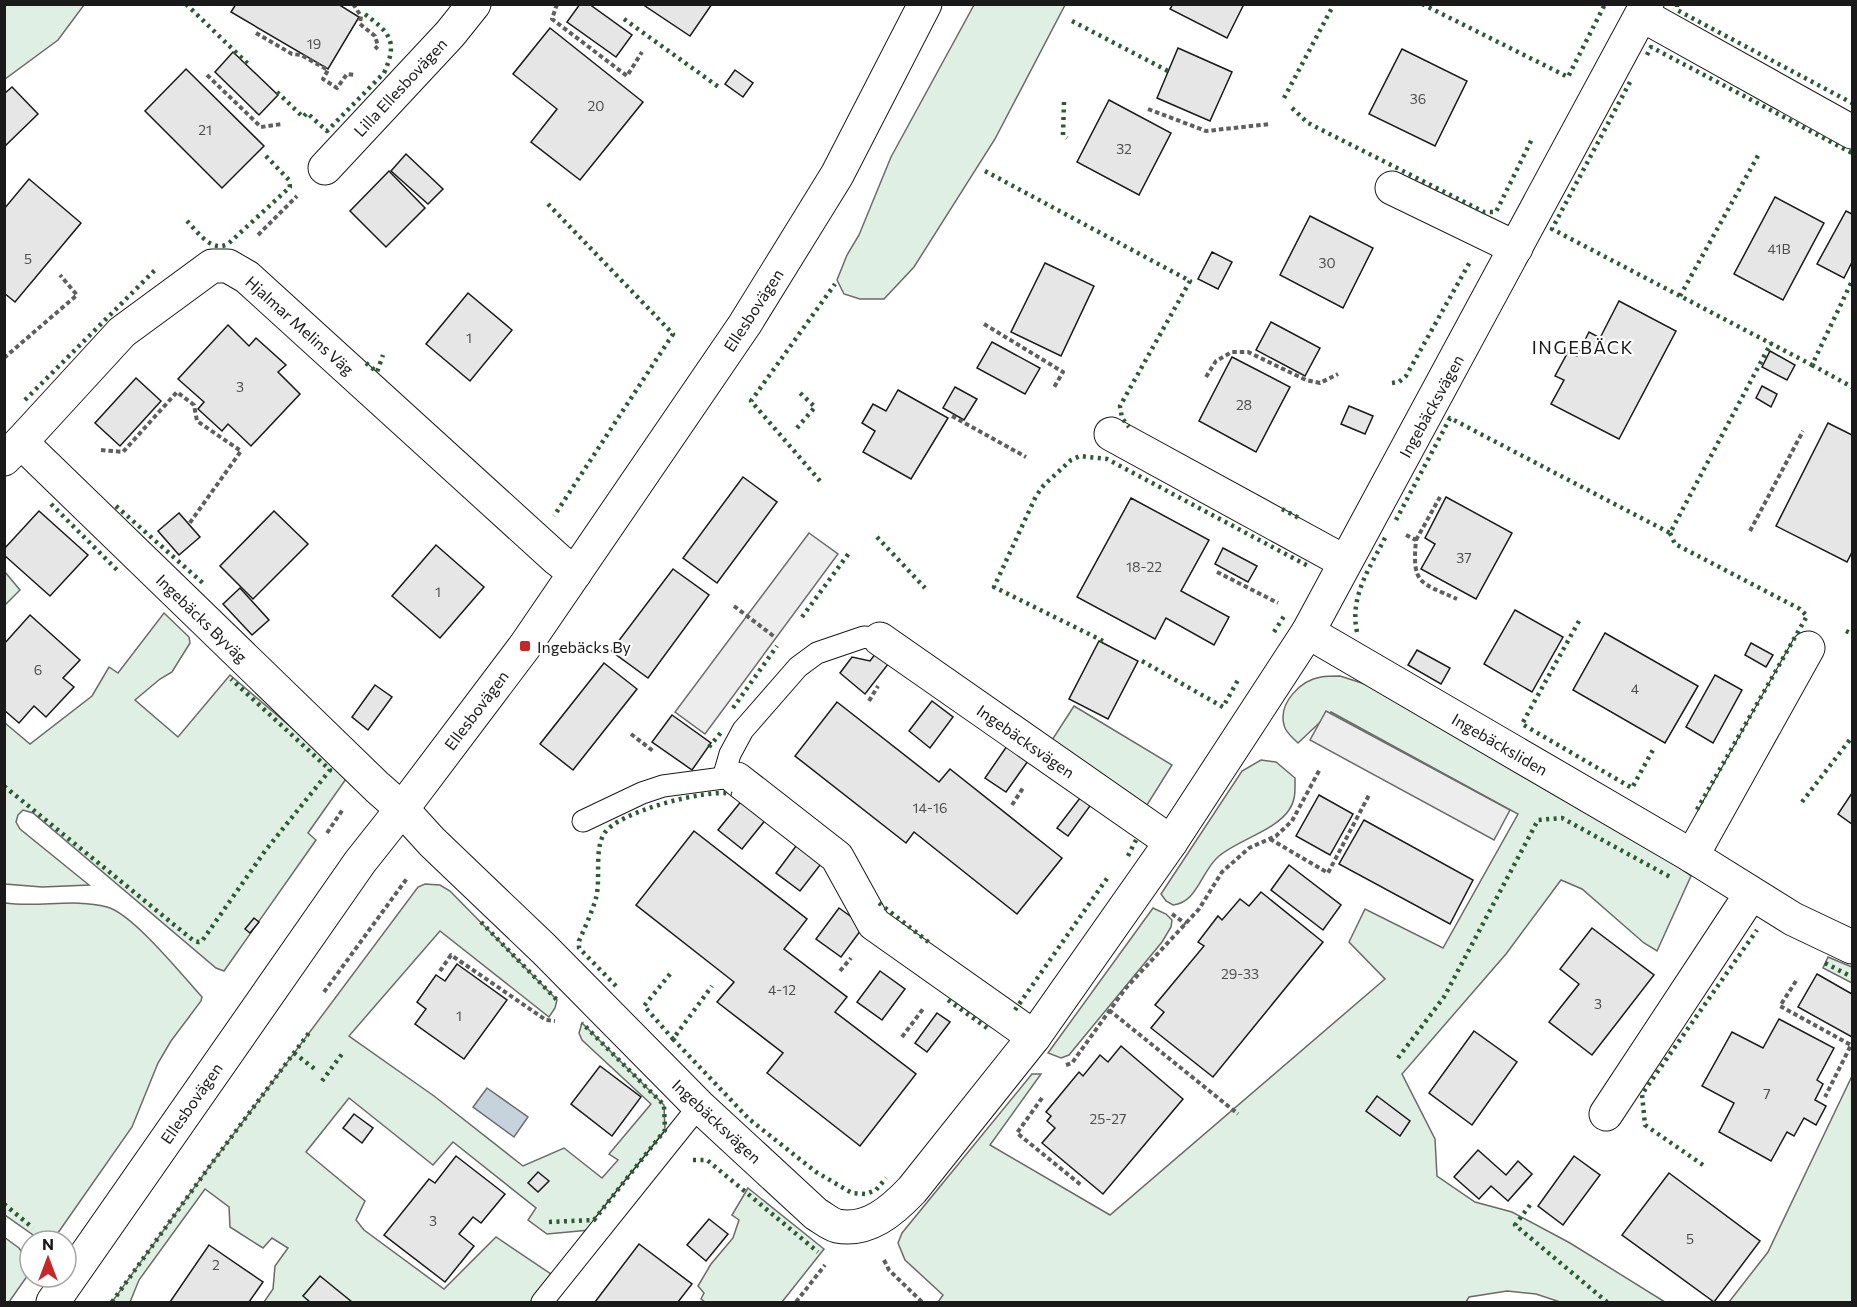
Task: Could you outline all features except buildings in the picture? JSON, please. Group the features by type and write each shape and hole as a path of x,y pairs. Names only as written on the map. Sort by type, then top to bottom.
{"street":[{"name":"Lilla Ellesbovägen","path":"325,168 450,34 474,4"},
{"name":"Ellesbovägen","path":"53,1302 360,862 525,646 745,324 837,175 925,4"},
{"name":"Ingebäcksvägen","path":"402,809 432,842 544,949 699,1106 816,1214 836,1226 857,1227 876,1220 895,1209 906,1197 1029,1044 1171,842 1311,626 1644,10 1852,132"},
{"path":"1392,188 1516,248"},
{"name":"Hjalmar Melins Väg","path":"13,450 122,332 212,266 228,266 247,277 575,573"},
{"path":"1111,434 1345,562"},
{"name":"Ingebäcks Byväg","path":"13,450 402,809"},
{"name":"Ingebäcksliden","path":"1311,626 1751,894 1800,923 1852,947"},
{"name":"Ingebäcksvägen","path":"880,639 1171,842"},
{"path":"1692,856 1808,648"},
{"path":"730,778 837,857 874,924 1029,1044"},
{"path":"1606,1114 1751,894"}],"lane":[{"path":"583,821 642,793 663,786 730,778 730,754 743,730 801,664 817,654 864,637 880,639"},
{"path":"542,1302 699,1106"}],"path":[{"path":"353,4 361,16 360,24 375,36 378,46 371,56"},
{"path":"557,4 552,19 627,76 642,52"},
{"path":"256,33 292,54 301,54 328,70 323,79 337,88 346,74 359,75"},
{"path":"207,75 261,127 282,124"},
{"path":"1148,109 1206,131 1270,124"},
{"path":"258,234 325,168"},
{"path":"4,358 77,295 60,275"},
{"path":"984,324 1063,372 1053,389"},
{"path":"1206,377 1216,362 1232,352 1248,352 1306,380 1320,383 1338,374"},
{"path":"100,450 123,452 177,392 194,405 197,421 241,451 189,524"},
{"path":"952,416 1026,457"},
{"path":"1750,531 1803,431"},
{"path":"1440,497 1416,540 1414,563 1416,574 1429,586 1457,598"},
{"path":"1370,518 1416,540"},
{"path":"1217,572 1311,626"},
{"path":"734,606 786,645 801,664"},
{"path":"1029,1044 1052,1068 1072,1063 1125,989 1199,909 1222,872 1249,848 1276,836 1292,821 1320,769"},
{"path":"1270,839 1328,873 1369,795"},
{"path":"440,971 451,955 546,1020 558,1022"},
{"path":"1796,981 1780,1006 1851,1045 1825,1097"},
{"path":"1109,1010 1238,1114"},
{"path":"1043,1096 1017,1133 1081,1185"},
{"path":"857,1227 877,1245 889,1270 922,1302"}],"green space":[{"path":"5,4 84,5 58,40 5,79"},
{"path":"974,5 1065,5 995,139 914,267 884,299 860,299 844,294 837,280 847,255 859,235 891,157"},
{"path":"5,572 20,590 4,605"},
{"path":"164,613 189,637 190,643 172,672 135,700 178,737 230,675 338,767 346,779 308,833 316,840 224,971 216,968 33,813 23,810 18,815 16,822 20,829 89,885 42,887 5,884 5,723 30,744 92,696 109,667 118,673"},
{"path":"1340,676 1371,686 1660,854 1691,876 1657,951 1644,943 1582,889 1561,880 1506,954 1402,1074 1435,1139 1437,1176 1475,1202 1512,1212 1570,1243 1665,1302 1560,1302 1536,1294 1507,1291 1469,1297 1466,1302 938,1302 943,1295 905,1260 898,1243 902,1233 1032,1074 1041,1074 990,1145 1110,1215 1385,979 1349,942 1365,909 1443,948 1518,814 1331,712 1298,743 1284,725 1284,709 1288,701 1299,688 1313,679"},
{"path":"1074,706 1172,765 1147,805 1052,740"},
{"path":"1261,760 1276,762 1295,778 1294,799 1289,810 1266,829 1219,856 1188,898 1173,905 1166,901 1161,894 1242,771"},
{"path":"425,884 440,885 450,891 557,1000 555,1008 549,1017 440,931 349,1036 434,1096 523,1166 564,1148 602,1178 618,1160 609,1154 651,1104 582,1040 579,1033 582,1023 664,1105 665,1130 594,1219 590,1230 547,1234 528,1220 536,1208 453,1142 433,1165 349,1098 306,1152 365,1201 356,1220 364,1230 444,1289 496,1237 551,1274 530,1302 264,1302 273,1289 275,1266 288,1248 272,1238 263,1248 230,1227 229,1207 205,1189 139,1280 130,1302 112,1302 209,1167 418,887"},
{"path":"5,903 82,903 107,907 130,921 157,946 202,997 201,1001 171,1041 158,1063 132,1127 61,1229 25,1229 5,1215"},
{"path":"1153,908 1166,914 1172,920 1171,927 1162,942 1069,1055 1061,1058 1048,1053"},
{"path":"1828,957 1852,967 1852,983 1823,968"},
{"path":"1852,1076 1852,1302 1729,1302 1768,1252"},
{"path":"748,1188 824,1249 782,1302 705,1302 701,1299 704,1293 698,1286 711,1264 733,1238 739,1220 732,1215"},
{"path":"4,1237 18,1247 18,1289 9,1302 5,1302"}],"shaded area":[{"path":"809,533 838,554 705,734 675,712"},
{"path":"1326,711 1510,810 1494,840 1310,740"},
{"path":"487,1088 528,1117 514,1137 473,1107"}],"hedge":[{"path":"186,4 249,65"},
{"path":"1284,98 1334,4"},
{"path":"1422,4 1568,77 1605,4"},
{"path":"1677,4 1677,10 1852,103"},
{"path":"277,92 303,117 307,113 327,131 384,73 391,52 391,44 385,31 362,12"},
{"path":"624,19 720,88"},
{"path":"1072,21 1168,71"},
{"path":"1647,55 1651,47 1852,153"},
{"path":"1630,82 1552,229 1812,365 1852,281"},
{"path":"1064,102 1063,135 1067,138"},
{"path":"1292,108 1308,123 1484,212 1496,212 1532,139"},
{"path":"1680,296 1760,152"},
{"path":"187,221 210,243 216,246 228,244 290,187 289,180 265,155"},
{"path":"985,171 1190,281 1120,406 1122,418 1129,427"},
{"path":"548,204 673,334 554,516"},
{"path":"1392,383 1399,382 1406,376 1471,260"},
{"path":"25,400 155,270"},
{"path":"820,481 751,401 835,284"},
{"path":"1396,520 1450,418 1670,533 1771,343"},
{"path":"366,363 377,372 383,355"},
{"path":"1812,365 1852,387"},
{"path":"797,428 815,407 798,391"},
{"path":"1103,641 994,587 1036,496 1044,485 1071,460 1080,456 1107,459 1310,567"},
{"path":"51,504 120,573"},
{"path":"116,506 204,584"},
{"path":"1282,509 1299,518"},
{"path":"1670,533 1675,544 1800,609 1807,616 1695,813"},
{"path":"1357,632 1355,619 1359,594 1368,570 1386,536"},
{"path":"877,537 925,588"},
{"path":"802,617 849,553"},
{"path":"1274,632 1286,613"},
{"path":"1579,621 1522,724 1632,788 1654,748"},
{"path":"1846,631 1852,634"},
{"path":"733,708 777,646"},
{"path":"1142,661 1223,707 1238,680"},
{"path":"4,786 194,941 202,941 265,851 330,770 231,679"},
{"path":"709,747 723,730"},
{"path":"1802,802 1852,737"},
{"path":"616,986 579,948 579,941 596,898 598,856 604,834 612,826 643,810 684,798 720,793 732,794"},
{"path":"1398,1058 1444,997 1538,820 1562,818 1672,878"},
{"path":"1128,856 1137,838"},
{"path":"1015,1010 1108,877"},
{"path":"879,903 931,944"},
{"path":"481,922 557,1000"},
{"path":"1703,1165 1645,1125 1642,1094 1757,930"},
{"path":"1825,963 1852,977"},
{"path":"670,974 644,1006 673,1039 712,986"},
{"path":"948,1000 987,1028"},
{"path":"549,1222 594,1220 665,1130 664,1105 582,1023"},
{"path":"112,1302 311,1030"},
{"path":"673,1039 749,1119 816,1172 852,1193 866,1194 876,1190 886,1178"},
{"path":"294,1053 316,1070"},
{"path":"322,1081 342,1054"},
{"path":"693,1160 707,1160 818,1252"},
{"path":"4,1204 33,1228"},
{"path":"1530,1205 1515,1225 1607,1302"}],"place":[{"name":"Ingebäcks By","path":"525,646"}],"district":[{"name":"INGEBÄCK","path":"1583,347"}]}
